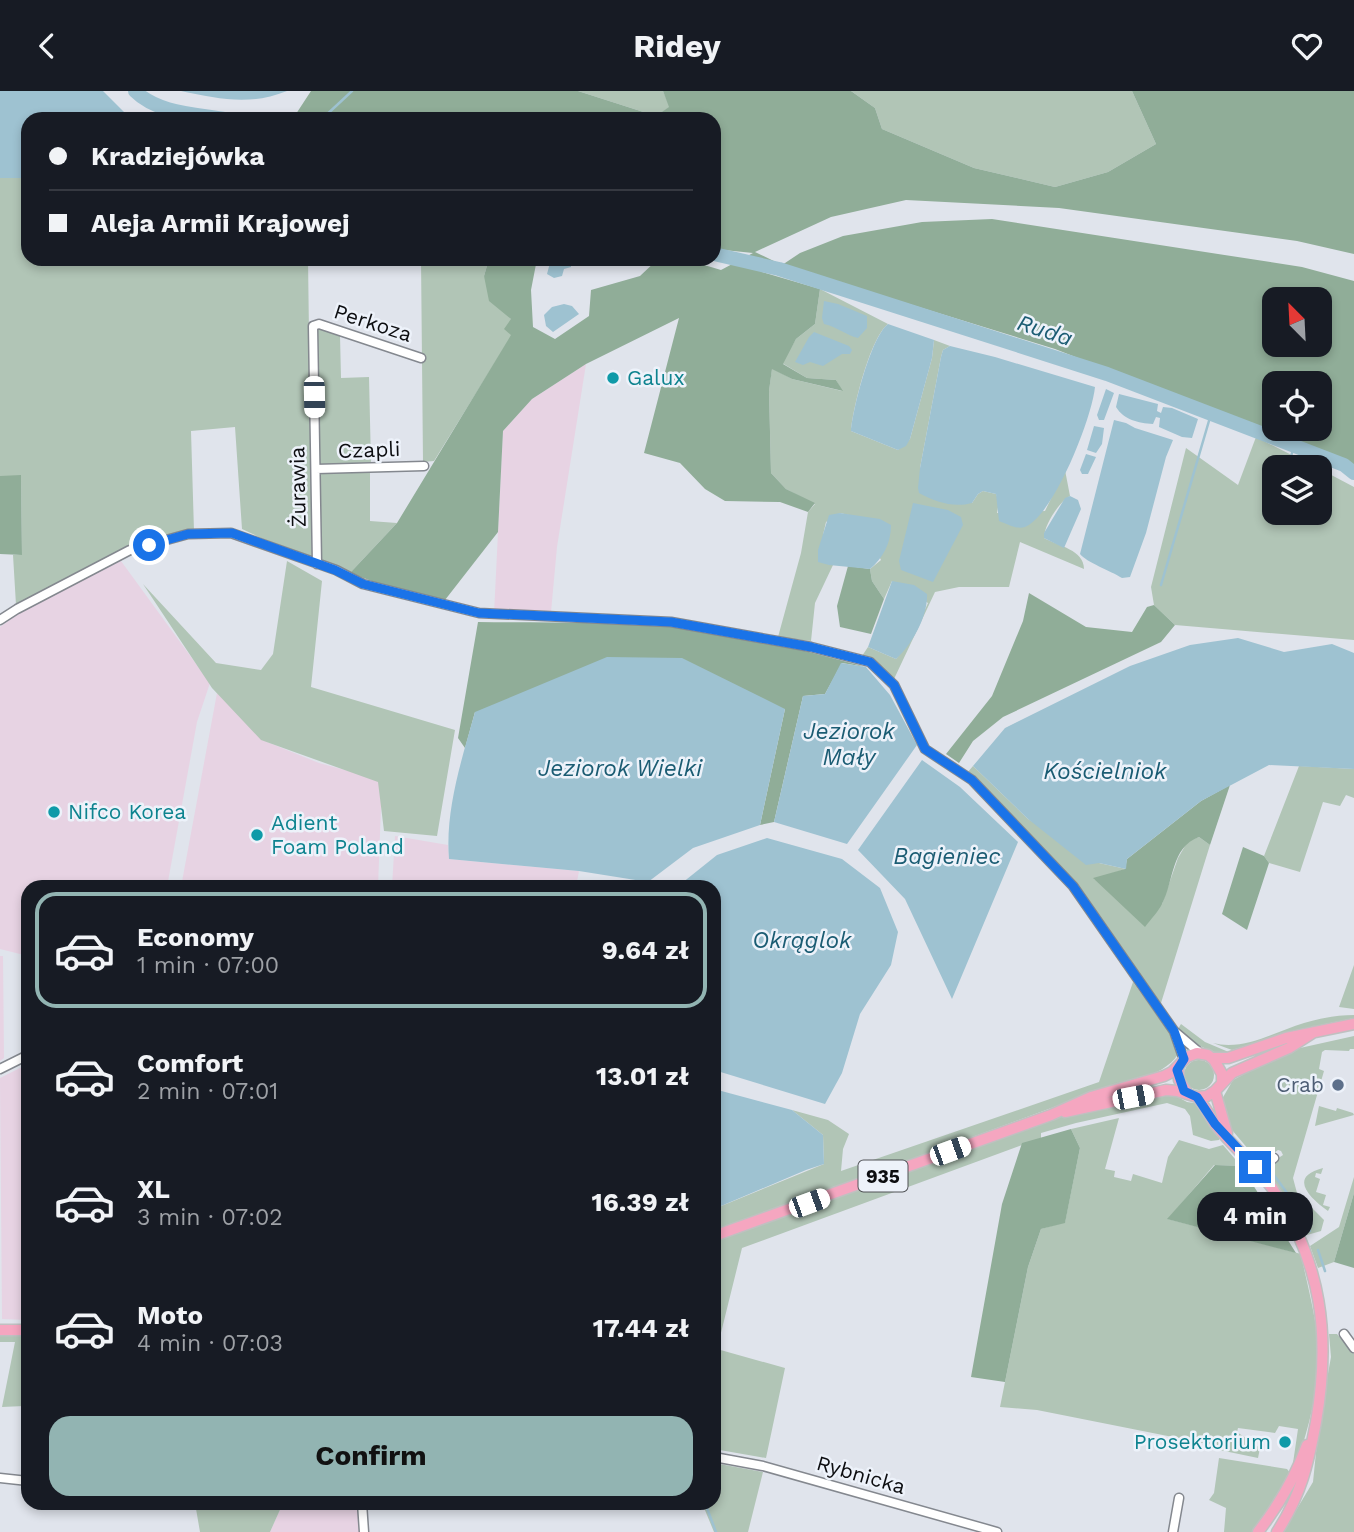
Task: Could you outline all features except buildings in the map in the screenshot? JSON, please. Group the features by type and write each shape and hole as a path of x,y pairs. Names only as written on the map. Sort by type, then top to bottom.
{"main road":[{"path":"1277,1532 1293,1507 1305,1477 1318,1411 1324,1343 1316,1285 1303,1244 1291,1219 1271,1187 1179,1080 1181,1063 1200,1053 1212,1058 1228,1058 1286,1038 1354,1024"},
{"path":"1193,1096 1207,1096 1236,1071 1289,1048 1314,1032"},
{"path":"1212,1058 1220,1070 1222,1082"},
{"name":"935","path":"721,1233 1051,1115 1091,1097 1164,1076 1181,1063"},
{"name":"935","path":"1051,1115 1161,1091 1174,1090 1193,1096"},
{"path":"1215,1091 1228,1136"},
{"path":"0,1330 21,1330"},
{"path":"1258,1532 1292,1482 1318,1411"}],"street":[{"name":"Perkoza","path":"313,326 319,324 421,358"},
{"name":"Żurawia","path":"313,326 317,563"},
{"name":"Czapli","path":"316,469 424,466"},
{"path":"0,620 27,603 130,550 188,534 232,533 317,563 374,587 479,613 671,622 811,647 870,662 894,685 925,749 972,780 1073,886 1174,1031 1200,1053"},
{"path":"1174,1031 1181,1063"},
{"path":"0,1069 21,1058"},
{"path":"1257,1171 1274,1158"},
{"path":"1344,1334 1354,1348"},
{"name":"Rybnicka","path":"721,1458 763,1465 997,1532"},
{"path":"0,1478 21,1480"},
{"path":"1173,1532 1179,1498"},
{"path":"362,1510 364,1532"}],"shaded area":[{"path":"586,364 557,547 551,612 494,614 503,431 532,399"},
{"path":"121,561 210,683 197,722 168,880 21,880 21,954 0,949 0,627 27,608"},
{"path":"217,693 267,742 319,763 382,780 378,880 182,880"},
{"path":"395,836 448,845 449,859 579,871 577,880 392,880"},
{"path":"0,956 3,956 4,1058 0,1061"},
{"path":"21,1068 21,1320 2,1319 0,1078"},
{"path":"280,1510 359,1510 361,1532 270,1532"}],"green space":[{"path":"311,91 578,91 644,112 297,112"},
{"path":"578,91 663,91 670,107 662,112 644,112"},
{"path":"663,91 851,91 875,108 882,129 974,168 1055,187 1108,172 1156,144 1132,91 1354,91 1354,254 1297,241 1059,208 906,200 831,217 755,252 782,265 762,272 820,289 815,324 796,339 783,364 807,378 836,380 843,391 792,379 772,369 769,391 771,473 786,489 815,503 808,512 780,502 725,501 705,489 680,463 644,453 679,318 586,364 532,399 503,431 498,532 445,600 380,584 350,573 397,523 511,335 504,329 511,319 489,301 484,276 487,266 536,266 531,290 533,327 555,339 589,316 591,290 640,276 651,266 708,266 721,270 753,253 721,250 721,112 662,112 669,107"},
{"path":"851,91 1132,91 1156,144 1108,172 1055,187 974,168 882,129 875,108"},
{"path":"0,178 21,178 21,266 308,266 312,562 242,529 235,427 191,431 194,531 147,541 102,559 16,605 13,555 22,555 21,476 0,476"},
{"path":"992,219 1302,267 1354,281 1354,466 1332,457 1332,455 1290,441 1332,441 1332,371 1262,371 1262,430 1055,349 782,265 800,253 843,236 922,222"},
{"path":"421,266 487,266 484,276 511,319 512,335 434,461 423,462"},
{"path":"820,289 888,324 881,332 869,358 851,431 898,450 910,439 932,358 934,340 950,346 943,350 941,357 920,468 972,503 983,491 996,494 999,502 997,513 1045,511 1065,470 1070,496 1053,514 1044,538 1075,553 1083,563 1084,569 1020,542 1009,587 959,587 935,592 894,679 883,668 862,656 868,647 896,659 911,640 928,603 892,581 884,599 872,581 870,569 881,560 858,517 840,513 826,522 823,535 829,565 833,565 815,603 811,641 778,637 801,553 808,512 815,504 786,489 771,473 769,391 772,368 792,379 842,391 836,380 807,378 782,363 796,339 815,324"},
{"path":"319,327 340,335 341,378 369,377 371,464 318,464"},
{"path":"1256,437 1291,455 1262,455 1262,525 1332,525 1332,475 1354,487 1354,640 1175,625 1154,605 1151,587 1186,448 1238,485"},
{"path":"370,471 370,521 397,523 350,573 321,561 320,473"},
{"path":"21,475 22,555 0,554 0,476"},
{"path":"287,561 322,581 311,687 455,730 437,836 384,831 378,782 261,740 212,688 143,584 216,663 261,670 273,654"},
{"path":"848,566 870,569 872,581 884,599 871,634 840,627 837,606"},
{"path":"1029,593 1086,627 1132,632 1147,607 1154,605 1175,625 1161,642 1003,717 973,741 959,763 946,754 992,696 1023,621"},
{"path":"478,622 606,623 682,628 751,639 866,667 842,663 825,694 803,696 774,822 760,825 785,709 475,712 465,748 458,738"},
{"path":"973,766 1028,819 1099,863 1126,869 1094,879 1162,904 1178,858 1188,841 1199,837 1210,845 1161,1003 1038,844 977,780 967,773"},
{"path":"1299,766 1354,769 1354,798 1346,795 1340,806 1323,802 1300,872 1269,863 1264,856"},
{"path":"1230,785 1210,845 1199,837 1183,848 1174,866 1162,904 1145,927 1093,878 1125,869 1127,859 1201,801"},
{"path":"1243,847 1264,856 1269,863 1247,930 1222,914"},
{"path":"1354,965 1354,1009 1339,1007"},
{"path":"1133,982 1171,1035 1178,1054 1162,1069 1088,1093 721,1229 721,1206 824,1164 823,1135 792,1110 828,1120 849,1134 843,1149 841,1171 1099,1082"},
{"path":"1354,1015 1354,1018 1302,1029 1243,1049 1232,1050 1213,1043 1248,1043 1310,1021"},
{"path":"1181,1024 1205,1042 1231,1053 1202,1047 1178,1029"},
{"path":"1354,1036 1354,1049 1322,1052 1319,1069 1324,1071 1293,1178 1297,1193 1324,1220 1321,1231 1307,1235 1266,1170 1266,1166 1283,1155 1281,1151 1278,1150 1260,1163 1232,1130 1222,1099 1233,1080 1252,1068 1300,1048"},
{"path":"1199,1060 1210,1064 1214,1075 1210,1086 1199,1090 1188,1086 1184,1075 1188,1064"},
{"path":"1172,1094 1187,1102 1200,1104 1220,1136 1219,1140 1211,1141 1193,1135 1190,1116 1185,1109 1167,1103 1076,1123 1041,1133 1041,1138 742,1248 721,1333 721,1238 1056,1117"},
{"path":"1319,1106 1336,1111 1337,1108 1354,1115 1315,1126"},
{"path":"1119,1118 1105,1169 1115,1171 1114,1177 1131,1181 1133,1174 1162,1183 1168,1157 1179,1140 1209,1149 1223,1145 1241,1166 1214,1165 1168,1219 1301,1254 1316,1325 1318,1363 1310,1420 1298,1460 1293,1463 1298,1429 1279,1426 1275,1433 1238,1428 1237,1432 1260,1448 1258,1458 1205,1447 1205,1444 1213,1445 1037,1410 1000,1407 1028,1267 1041,1229 1065,1222 1080,1148 1071,1129"},
{"path":"1071,1129 1080,1148 1065,1223 1041,1229 1028,1267 1005,1382 971,1377 1002,1204 1022,1143"},
{"path":"1215,1165 1241,1166 1296,1253 1167,1219"},
{"path":"1323,1168 1321,1174 1316,1173 1315,1177 1320,1179 1316,1192 1326,1195 1323,1205 1330,1207 1328,1211 1309,1194 1304,1182 1312,1172"},
{"path":"1354,1177 1354,1193 1334,1262 1318,1268 1310,1246 1339,1227"},
{"path":"1354,1193 1354,1268 1334,1262"},
{"path":"0,1334 21,1334 21,1406 2,1407 15,1342 0,1342"},
{"path":"1329,1334 1337,1334 1354,1354 1354,1532 1283,1532 1313,1482 1319,1423 1331,1357"},
{"path":"721,1350 785,1368 766,1458 721,1450"},
{"path":"1219,1458 1287,1469 1291,1474 1254,1532 1224,1532 1226,1508 1209,1500 1214,1493"},
{"path":"721,1464 763,1472 748,1532 714,1532 705,1510 721,1510"},
{"path":"196,1510 280,1510 270,1532 200,1532"}],"water":[{"path":"0,91 103,91 124,112 21,112 21,178 0,178"},
{"path":"181,91 287,91 273,96 234,100"},
{"path":"549,266 571,266 564,269 562,276 554,278 547,274"},
{"path":"824,301 867,316 867,328 858,338 824,324"},
{"path":"564,304 572,306 579,314 553,332 546,326 544,315 552,307"},
{"path":"888,324 934,340 932,358 910,439 906,446 898,450 851,431 855,406 869,358"},
{"path":"814,332 849,346 852,350 850,354 842,354 823,366 810,362 803,365 795,362"},
{"path":"950,346 1095,387 1079,442 1059,486 1036,519 1025,527 1015,527 999,521 996,494 983,491 972,503 958,505 919,493 920,468 941,357 943,350"},
{"path":"1106,389 1114,393 1104,420 1099,420 1097,415"},
{"path":"1119,394 1158,404 1157,411 1161,413 1163,407 1172,408 1198,419 1192,438 1182,437 1159,427 1160,418 1156,417 1153,424 1127,418 1116,407"},
{"path":"1114,420 1173,440 1130,577 1122,578 1080,554"},
{"path":"1094,426 1104,428 1102,444 1096,453 1087,450"},
{"path":"1086,454 1096,457 1088,474 1082,474 1080,470"},
{"path":"1070,496 1078,500 1081,509 1064,548 1044,538 1044,533 1065,498"},
{"path":"913,503 948,510 961,517 963,525 933,582 901,570 899,561"},
{"path":"840,513 880,519 891,525 885,550 870,569 818,562 818,550 829,515"},
{"path":"892,581 914,585 927,594 925,611 918,629 896,659 868,647"},
{"name":"Kościelniok","path":"1238,638 1284,652 1332,644 1354,653 1354,769 1269,765 1201,801 1127,859 1126,869 1099,863 1086,865 1028,819 973,766 1005,728 1130,666 1190,645"},
{"name":"Jeziorok Wielki","path":"607,657 682,658 785,709 760,825 693,848 651,880 449,859 452,803 475,712"},
{"name":"Jeziorok Mały","path":"841,663 866,667 890,695 917,745 847,844 774,822 803,696 825,694"},
{"name":"Bagieniec","path":"922,760 960,787 1018,842 952,999 905,899 858,850"},
{"name":"Okrąglok","path":"767,838 842,859 880,888 898,932 891,965 860,1014 842,1073 825,1104 721,1072 721,880 686,880 717,855"},
{"path":"721,1091 792,1110 823,1135 824,1164 721,1206"}],"waterway":[{"name":"Ruda","path":"135,91 154,104 181,112"},
{"path":"330,112 352,91"},
{"name":"Ruda","path":"721,256 779,269 1107,374 1344,465 1354,473"},
{"path":"1161,585 1211,414"},
{"path":"1291,455 1294,446"},
{"path":"1268,1167 1293,1201 1310,1231"},
{"path":"1318,1250 1325,1271"},
{"path":"708,1510 716,1532"}],"place":[{"name":"Galux","path":"613,378"},
{"name":"Nifco Korea","path":"54,812"},
{"name":"Adient Foam Poland","path":"257,835"},
{"name":"Crab","path":"1338,1085"},
{"name":"Prosektorium","path":"1285,1442"}],"route":[{"path":"149,545 188,534 232,533 335,570 363,584 479,613 671,622 811,647 870,662 894,685 925,749 972,780 1073,886 1174,1031 1184,1059 1177,1070 1184,1091 1197,1097 1215,1124 1255,1167"}]}
